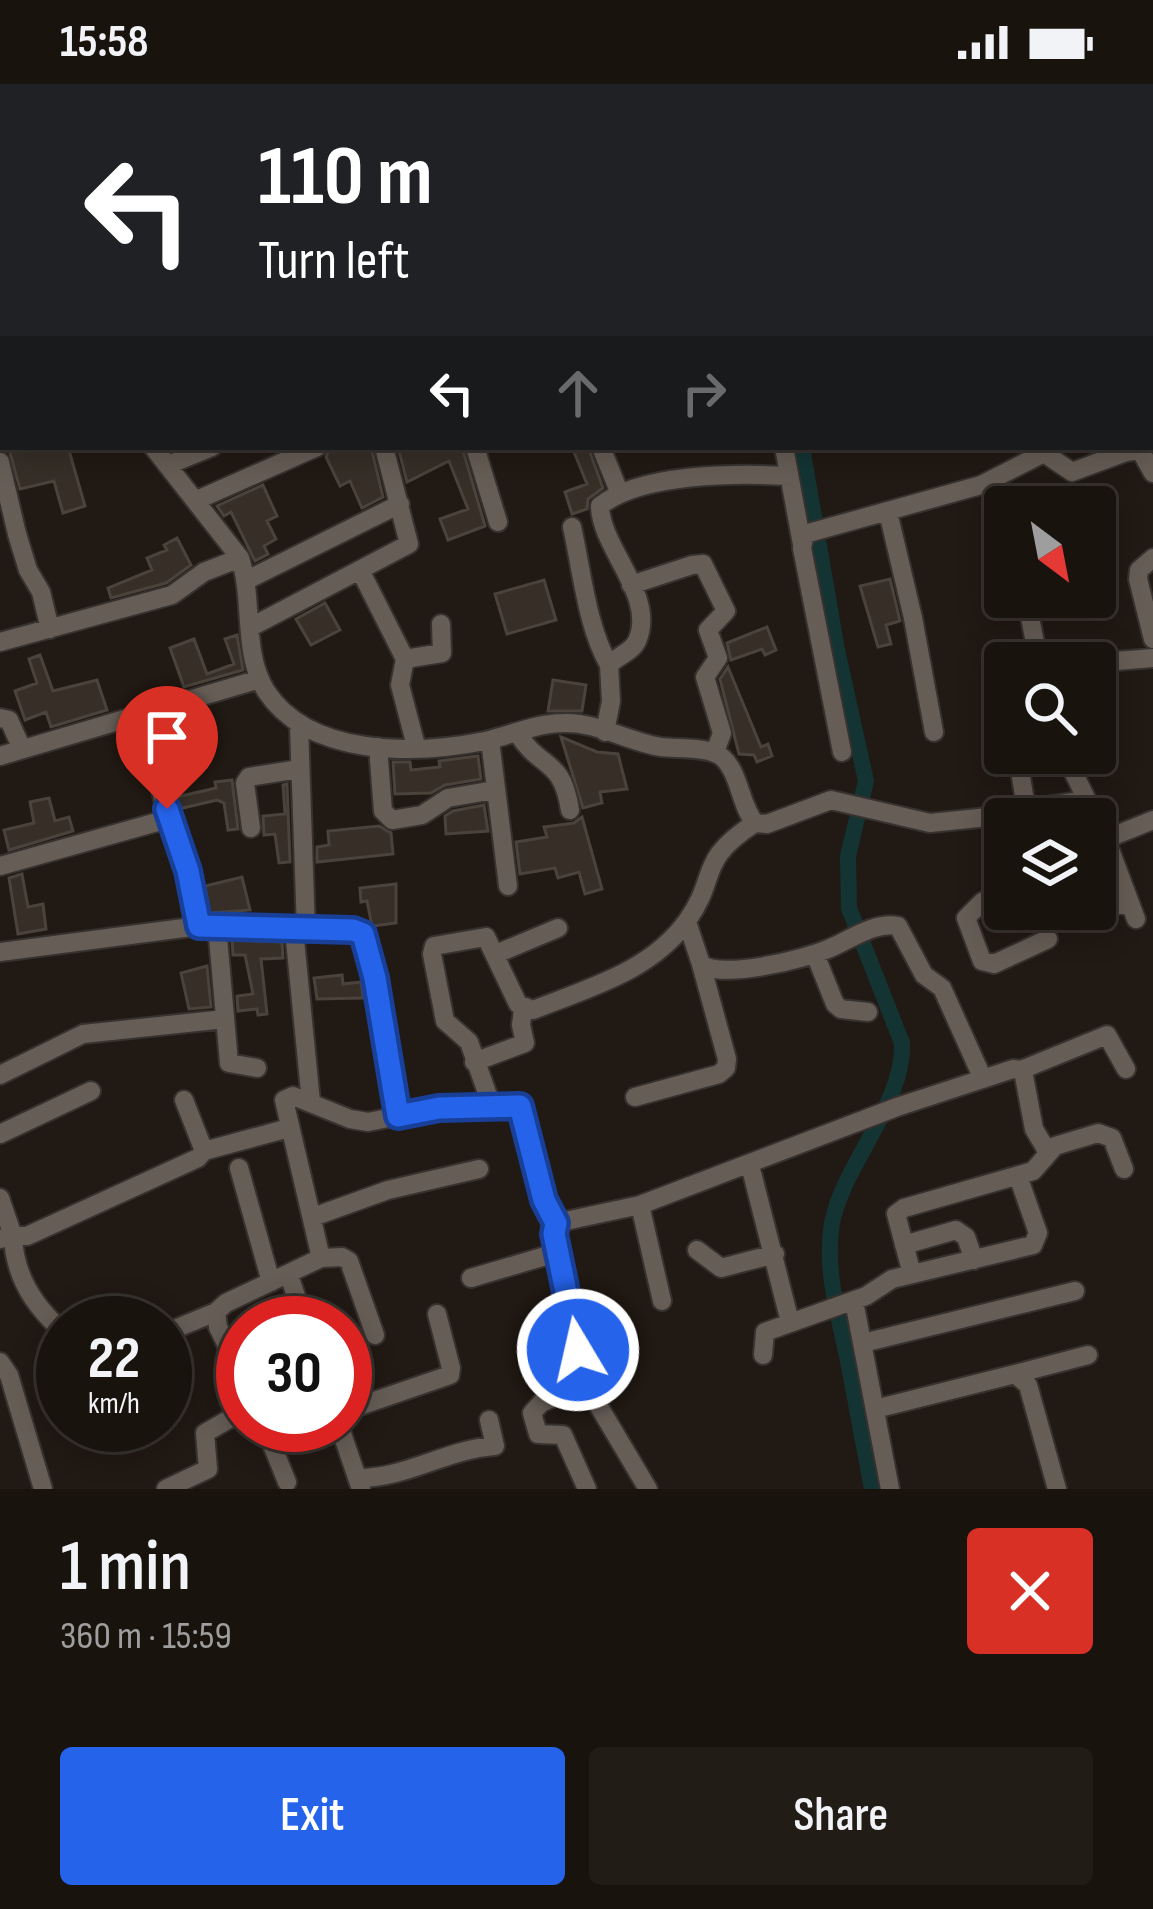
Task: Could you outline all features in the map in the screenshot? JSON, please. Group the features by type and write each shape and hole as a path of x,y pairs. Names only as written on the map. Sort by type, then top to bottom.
{"street":[{"path":"156,450 241,558 260,679 298,726 347,743 416,746 490,740 560,722 577,723 643,744 715,752 729,766 755,823"},
{"path":"168,465 205,450"},
{"path":"196,500 310,450"},
{"path":"250,627 409,544 385,450"},
{"path":"476,450 498,522"},
{"path":"602,450 620,494"},
{"path":"784,450 842,752"},
{"path":"804,539 981,485 1039,451 1072,472 1133,450"},
{"path":"0,462 17,534 28,570 41,592 50,629"},
{"path":"609,665 636,643 638,607 600,506 620,494 666,482 788,476"},
{"path":"248,580 400,504"},
{"path":"888,512 934,732"},
{"path":"572,527 593,633 609,665 611,701 605,732"},
{"path":"0,642 172,595 204,572 241,558"},
{"path":"1153,558 1138,570 1153,639"},
{"path":"631,585 692,565 703,564 709,570 726,611 708,630 718,658 705,677 722,733 715,752"},
{"path":"360,570 405,659 399,676 416,746"},
{"path":"405,659 442,652 441,624"},
{"path":"1116,661 1153,658"},
{"path":"0,756 260,679"},
{"path":"142,714 168,819 208,926 230,1065 257,1068"},
{"path":"0,718 15,726 22,749"},
{"path":"298,726 300,930 311,1102"},
{"path":"518,732 532,753 557,769 565,781 570,810"},
{"path":"490,740 508,886"},
{"path":"378,746 383,811 392,820 422,815 448,798 494,790"},
{"path":"251,828 245,783 249,777 299,769"},
{"path":"524,1009 532,1010 628,972 662,949 687,922 720,849 755,823 766,824 831,800 930,823 984,818"},
{"path":"0,866 168,819"},
{"path":"1116,835 1153,820"},
{"path":"1116,866 1133,911 1116,910"},
{"path":"984,901 966,918 982,961 994,964 1048,939"},
{"path":"635,1096 719,1074 726,1068 687,922"},
{"path":"701,964 717,972 815,954 891,923 898,926 923,975 942,988 982,1079"},
{"path":"0,952 208,926 363,934 398,1116"},
{"path":"496,954 558,928"},
{"path":"474,1062 525,1043 524,1009 486,937 478,935 441,942 432,954 445,1021 464,1034 474,1062 491,1104"},
{"path":"815,954 835,1004 868,1012"},
{"path":"0,1076 83,1034 225,1019"},
{"path":"556,1223 640,1204 897,1107 1021,1070 1100,1036 1113,1041 1126,1070"},
{"path":"1021,1070 1034,1129 1047,1151"},
{"path":"0,1134 91,1090"},
{"path":"321,1258 284,1100 293,1096 350,1120 383,1122 439,1108 520,1106 544,1200 556,1223 582,1378 648,1489"},
{"path":"184,1100 204,1151"},
{"path":"6,1237 44,1232 204,1151 289,1128"},
{"path":"912,1274 896,1214 904,1208 1018,1176 1040,1166 1047,1151 1106,1132 1124,1169"},
{"path":"750,1165 790,1322"},
{"path":"239,1168 290,1296"},
{"path":"313,1216 388,1190 479,1168"},
{"path":"763,1355 765,1332 851,1302 882,1283 1025,1248 1037,1240 1018,1176"},
{"path":"0,1198 6,1237 36,1302"},
{"path":"640,1204 662,1301"},
{"path":"904,1245 956,1230 966,1237 974,1260"},
{"path":"697,1250 721,1268 775,1254"},
{"path":"471,1278 559,1252"},
{"path":"241,1296 321,1258 342,1256 349,1261 375,1334"},
{"path":"863,1343 1075,1291"},
{"path":"851,1302 890,1489"},
{"path":"192,1322 216,1312"},
{"path":"372,1402 450,1375 437,1314"},
{"path":"875,1409 1088,1355"},
{"path":"0,1362 9,1375 43,1489"},
{"path":"1015,1374 1028,1385 1057,1489"},
{"path":"582,1378 577,1389 541,1403 532,1413 538,1434 556,1433 568,1441 587,1489"},
{"path":"348,1452 359,1484 471,1447 495,1446 489,1420"},
{"path":"166,1489 208,1469 205,1433 216,1427"},
{"path":"275,1452 287,1482"}],"building":[{"path":"69,450 85,506 63,513 54,481 20,489 10,453"},
{"path":"329,450 372,450 383,497 362,508 350,481 340,486 326,457"},
{"path":"399,450 463,450 485,526 448,540 440,519 468,509 449,461 407,482"},
{"path":"573,450 589,450 603,488 588,499 587,509 572,514 565,492 587,484"},
{"path":"263,485 277,516 267,521 276,539 264,546 268,554 255,561 231,512 224,516 217,506"},
{"path":"177,538 191,565 166,583 111,598 108,588 152,570 147,558 167,550 164,545"},
{"path":"890,579 900,621 886,625 891,644 878,647 860,586"},
{"path":"544,580 556,620 507,634 495,594"},
{"path":"325,603 340,630 311,645 296,619"},
{"path":"767,627 776,650 765,655 762,649 731,660 727,643"},
{"path":"237,635 243,670 184,687 170,648 194,639 207,674 234,664 225,639"},
{"path":"40,655 53,691 97,680 107,710 51,727 46,712 25,720 15,691 37,683 29,659"},
{"path":"728,667 761,747 768,744 772,756 757,762 754,755 739,754 720,679"},
{"path":"553,680 586,685 582,711 548,711"},
{"path":"561,737 597,752 618,754 627,789 600,792 602,803 583,808"},
{"path":"478,756 481,779 445,785 431,793 395,794 393,762 410,762 411,770"},
{"path":"232,780 238,829 228,830 224,803 217,800 179,809 177,797"},
{"path":"287,784 290,862 279,863 275,834 264,835 263,816 285,814 283,785"},
{"path":"49,798 55,821 69,817 73,831 9,850 4,830 34,823 30,802"},
{"path":"484,805 488,831 446,834 445,816"},
{"path":"582,817 602,889 585,894 579,872 558,878 555,868 520,874 516,842 547,837 544,827 574,823"},
{"path":"379,826 391,833 393,854 317,862 317,847 329,845 328,831"},
{"path":"22,874 28,907 43,904 46,929 18,934 9,878"},
{"path":"242,877 250,910 210,913 205,886"},
{"path":"396,884 396,923 372,926 360,888"},
{"path":"232,940 282,942 283,958 261,959 267,1014 258,1015 257,1009 238,1011 237,996 253,994 245,955 233,955"},
{"path":"207,966 211,1007 189,1009 181,973"},
{"path":"342,975 343,984 361,982 363,998 317,999 314,978"}],"waterway":[{"path":"803,450 837,650 866,781 848,856 849,908 902,1043 894,1088 838,1201 830,1241 834,1293 872,1489"}],"route":[{"path":"167,809 184,854 199,926 363,934 398,1116 439,1108 520,1106 544,1200 556,1223 554,1234 578,1350"}]}
